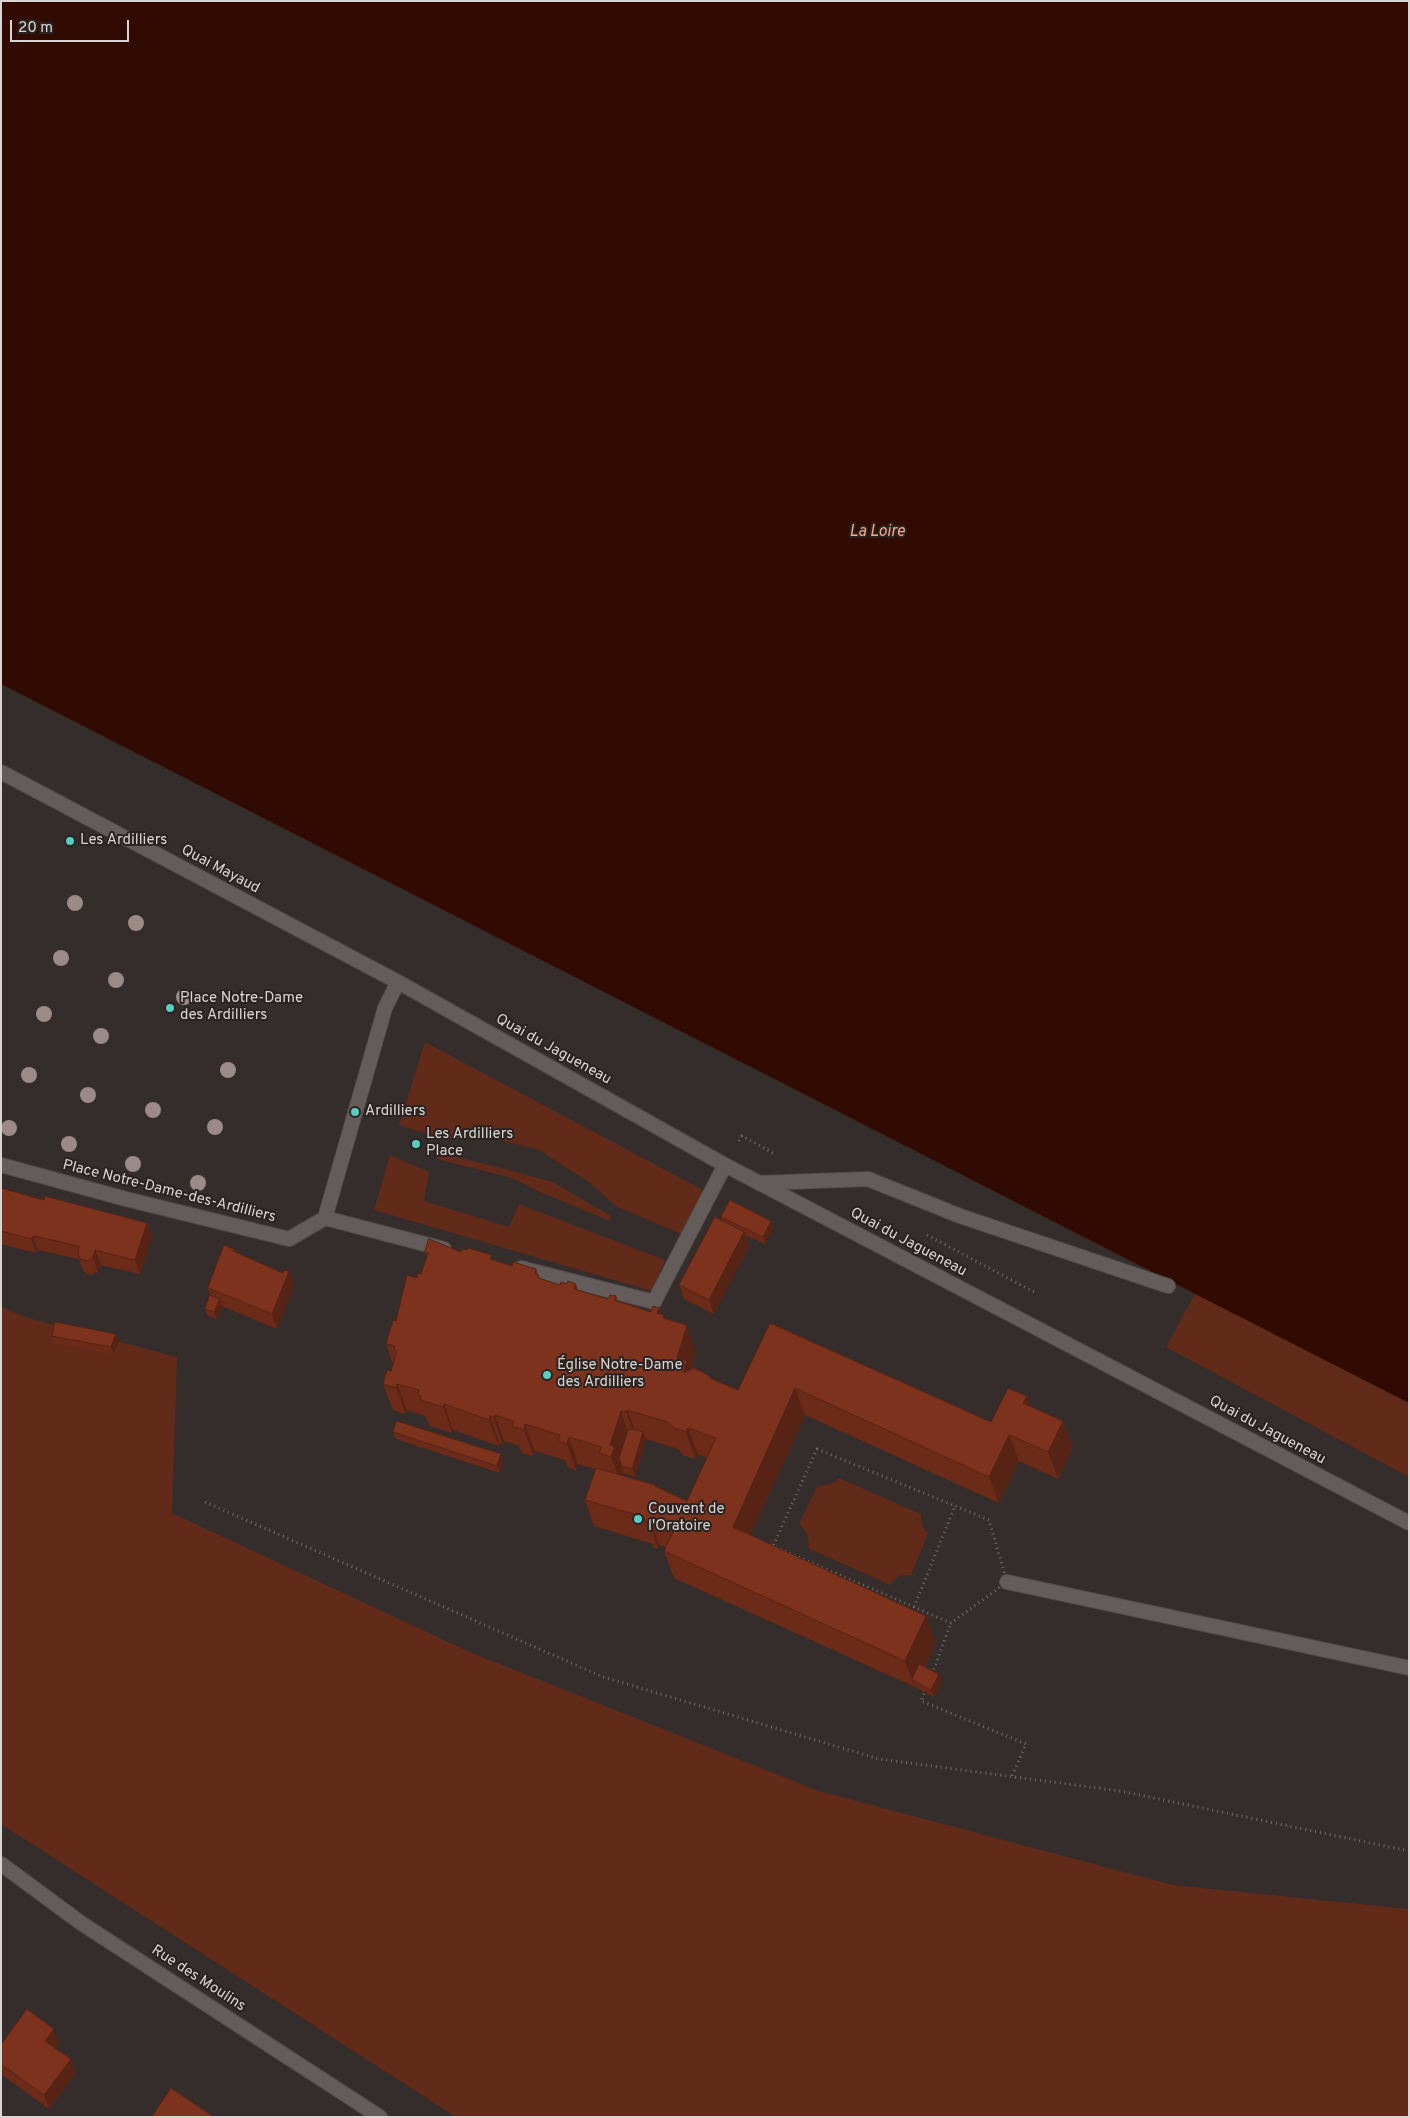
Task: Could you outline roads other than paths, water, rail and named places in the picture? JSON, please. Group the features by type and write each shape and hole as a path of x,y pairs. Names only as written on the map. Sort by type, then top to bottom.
{"main road":[{"name":"Quai Mayaud","path":"1,772 398,982"},
{"name":"Quai du Jagueneau","path":"398,982 725,1166 1409,1523"},
{"path":"398,982 385,1008 325,1218 460,1253"},
{"name":"Place Notre-Dame-des-Ardilliers","path":"1,1165 75,1186 289,1239 325,1218"},
{"path":"509,1265 654,1302 725,1166"},
{"path":"759,1183 868,1179 960,1216 1168,1286"},
{"path":"1007,1582 1409,1668"},
{"name":"Rue des Moulins","path":"1,1864 81,1923 380,2117"}],"water":[{"name":"La Loire","path":"1,1 1409,1 1409,1403 1,684"}],"place":[{"name":"Les Ardilliers","path":"70,841"},
{"name":"Place Notre-Dame des Ardilliers","path":"170,1008"},
{"name":"Ardilliers","path":"355,1112"},
{"name":"Les Ardilliers Place","path":"416,1144"},
{"name":"Église Notre-Dame des Ardilliers","path":"547,1375"},
{"name":"Couvent de l'Oratoire","path":"638,1519"}]}
